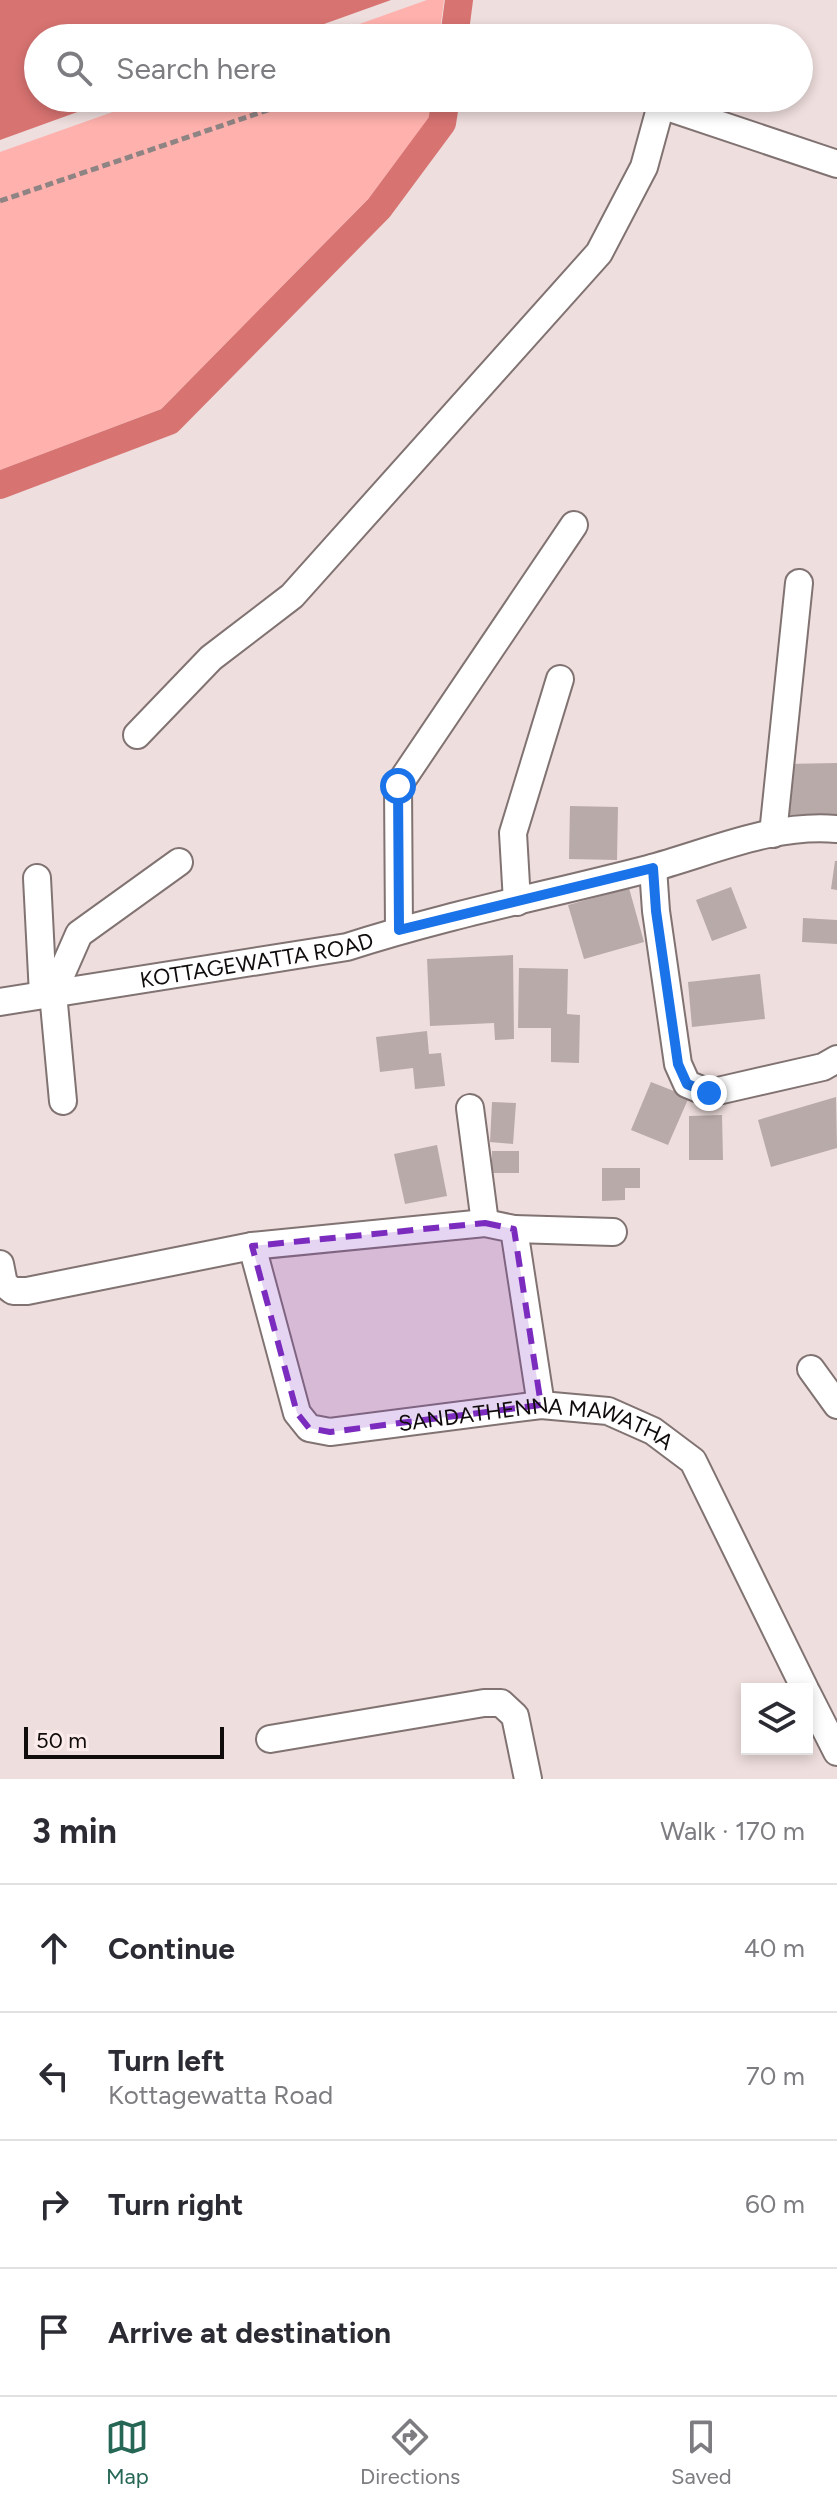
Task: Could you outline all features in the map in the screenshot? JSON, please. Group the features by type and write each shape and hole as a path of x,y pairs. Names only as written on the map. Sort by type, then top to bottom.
{"street":[{"path":"137,735 211,658 292,596 599,253 644,167 659,112"},
{"path":"682,112 837,164"},
{"path":"399,930 398,786 574,525"},
{"path":"773,834 799,583"},
{"path":"517,902 513,833 560,679"},
{"name":"KOTTAGEWATTA ROAD","path":"0,1002 347,947 399,930 653,868 773,834 837,829"},
{"path":"48,994 79,934 179,862"},
{"path":"653,868 656,911 678,1064 687,1084 709,1093 823,1067 837,1059"},
{"path":"37,878 48,994 63,1101"},
{"path":"470,1108 485,1223"},
{"path":"0,1264 4,1284 13,1291 27,1291 252,1246 485,1223 514,1229 613,1232"},
{"path":"514,1229 541,1405"},
{"name":"SANDATHENNA MAWATHA","path":"252,1246 297,1413 309,1428 330,1432 541,1405 608,1411 653,1431 693,1461 802,1683"},
{"path":"811,1369 837,1405"},
{"path":"270,1739 484,1703 501,1703 515,1716 528,1779"},
{"name":"SANDATHENNA MAWATHA","path":"813,1705 837,1752"}],"path":[{"path":"0,201 262,112"}],"highlighted area":[{"path":"485,1223 514,1229 541,1405 330,1432 309,1428 297,1413 252,1246"}],"shaded area":[{"path":"0,0 391,0 324,24 24,24 24,112 77,112 0,140"},
{"path":"427,0 444,0 441,24 359,24"},
{"path":"113,112 430,112 429,118 369,198 161,409 0,470 0,152"}],"building":[{"path":"837,763 837,815 786,816 785,764"},
{"path":"570,806 618,807 617,860 569,859"},
{"path":"837,861 837,890 831,889"},
{"path":"731,887 747,928 712,941 696,900"},
{"path":"629,888 644,942 584,959 568,905"},
{"path":"803,918 837,920 837,944 802,942"},
{"path":"513,955 514,1039 495,1040 494,1023 430,1026 427,959"},
{"path":"519,968 568,969 567,1014 580,1015 579,1063 551,1062 551,1028 518,1028"},
{"path":"760,974 765,1019 692,1027 688,982"},
{"path":"427,1031 429,1054 441,1053 445,1086 415,1089 413,1068 380,1072 376,1037"},
{"path":"651,1082 689,1097 668,1145 631,1130"},
{"path":"836,1097 837,1148 771,1167 758,1120"},
{"path":"492,1102 516,1103 513,1144 490,1142"},
{"path":"722,1115 723,1160 689,1160 689,1116"},
{"path":"437,1145 447,1196 405,1204 394,1154"},
{"path":"492,1151 519,1151 519,1173 492,1173"},
{"path":"602,1168 640,1168 640,1188 625,1188 625,1200 602,1201"}],"waterway":[{"path":"456,24 459,0"},
{"path":"0,485 169,421 379,208 442,123 444,112"}],"route":[{"path":"398,786 399,930 653,868 656,911 678,1064 687,1084 709,1093"}]}
